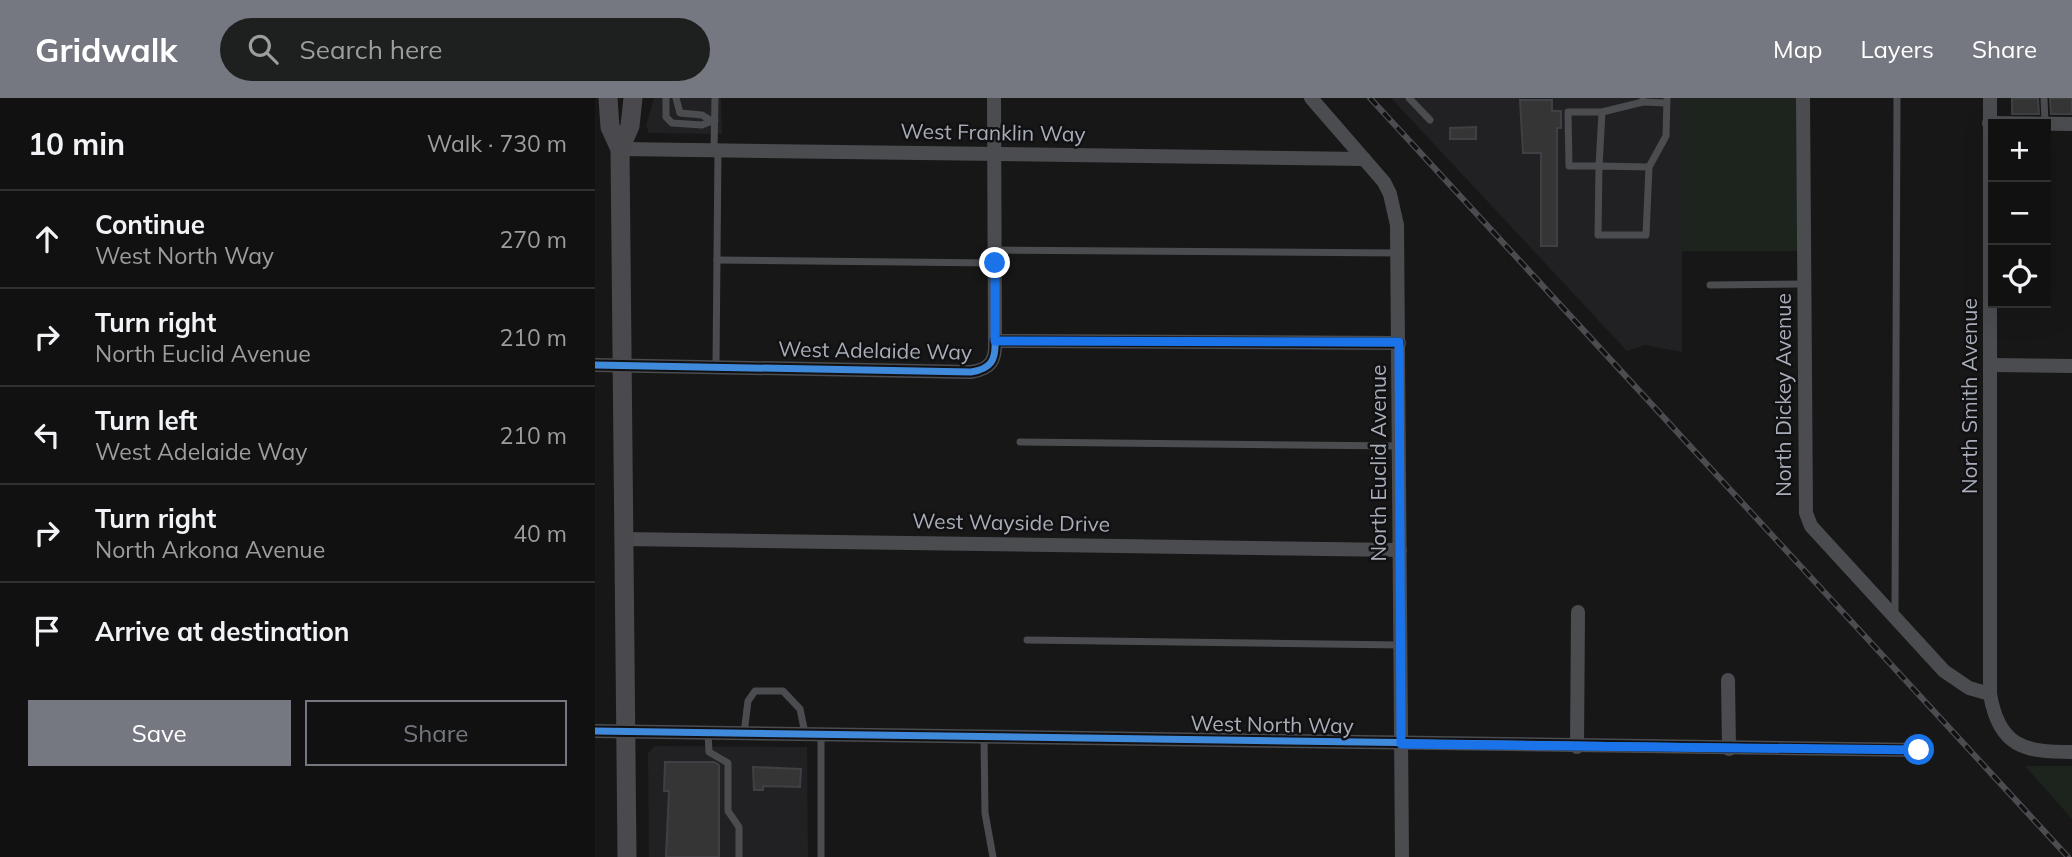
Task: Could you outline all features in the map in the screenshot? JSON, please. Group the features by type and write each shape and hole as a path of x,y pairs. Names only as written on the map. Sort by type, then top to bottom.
{"main road":[{"path":"608,98 610,127 620,149 627,857"},
{"path":"620,149 631,126 633,98"}],"street":[{"path":"994,98 995,341"},
{"name":"North Euclid Avenue","path":"1311,98 1364,159 1390,194 1397,225 1402,857"},
{"name":"North Dickey Avenue","path":"1803,98 1806,513 1811,526 1944,671 1969,688 1990,694"},
{"name":"North Smith Avenue","path":"1989,119 1990,98"},
{"path":"2051,124 2072,124"},
{"name":"West Franklin Way","path":"620,149 1364,159"},
{"name":"North Smith Avenue","path":"1989,182 1990,694"},
{"name":"West Adelaide Way","path":"595,365 971,372 984,370 990,365 996,356 995,341 1399,342"},
{"path":"1991,365 2072,366"},
{"name":"West Wayside Drive","path":"622,539 1400,550"},
{"path":"1577,747 1578,612"},
{"path":"1728,680 1729,749"},
{"path":"1990,694 1997,722 2019,746 2039,752 2072,752"},
{"name":"West North Way","path":"595,731 1919,750"}],"lane":[{"path":"666,98 666,117 672,123 702,125 713,120"},
{"path":"676,98 680,113 702,115 713,120"},
{"path":"715,98 716,366"},
{"path":"1409,98 1430,120"},
{"path":"1895,617 1897,98"},
{"path":"2044,98 2045,119"},
{"path":"1602,112 1599,166 1598,235 1646,235 1649,167 1666,136 1667,100 1643,100 1602,112 1568,112 1569,166 1599,166 1649,167"},
{"path":"717,260 1397,253"},
{"path":"1710,285 1804,284"},
{"path":"1020,442 1400,446"},
{"path":"1027,640 1401,645"},
{"path":"744,733 748,701 755,691 783,691 800,709 805,734"},
{"path":"708,733 709,752 728,763 728,811 739,827 739,857"},
{"path":"821,734 821,857"},
{"path":"984,737 985,813 993,857"}],"shaded area":[{"path":"654,98 721,98 722,134 649,133 646,126"},
{"path":"1391,98 1682,98 1682,352 1645,345 1627,351"},
{"path":"1682,98 1798,98 1797,251 1682,251"},
{"path":"655,746 807,747 808,857 649,857 648,753"},
{"path":"2025,766 2072,766 2072,819"}],"building":[{"path":"2012,98 2038,98 2039,114 2012,114"},
{"path":"2050,98 2072,98 2072,114 2051,114"},
{"path":"1520,100 1552,100 1552,111 1561,111 1561,128 1557,128 1557,246 1541,246 1541,153 1523,153"},
{"path":"1476,127 1476,139 1450,139 1450,128"},
{"path":"665,762 714,762 719,765 719,857 666,857 669,791 664,791"},
{"path":"753,767 801,769 800,787 763,786 763,790 754,790"}],"railway":[{"path":"1370,98 2068,857"}],"cycle path":[{"path":"595,365 971,372 988,366 993,358 995,341 1399,343"},
{"path":"595,731 1919,750"}],"route":[{"path":"995,263 995,341 1399,342 1401,744 1919,750"}]}
